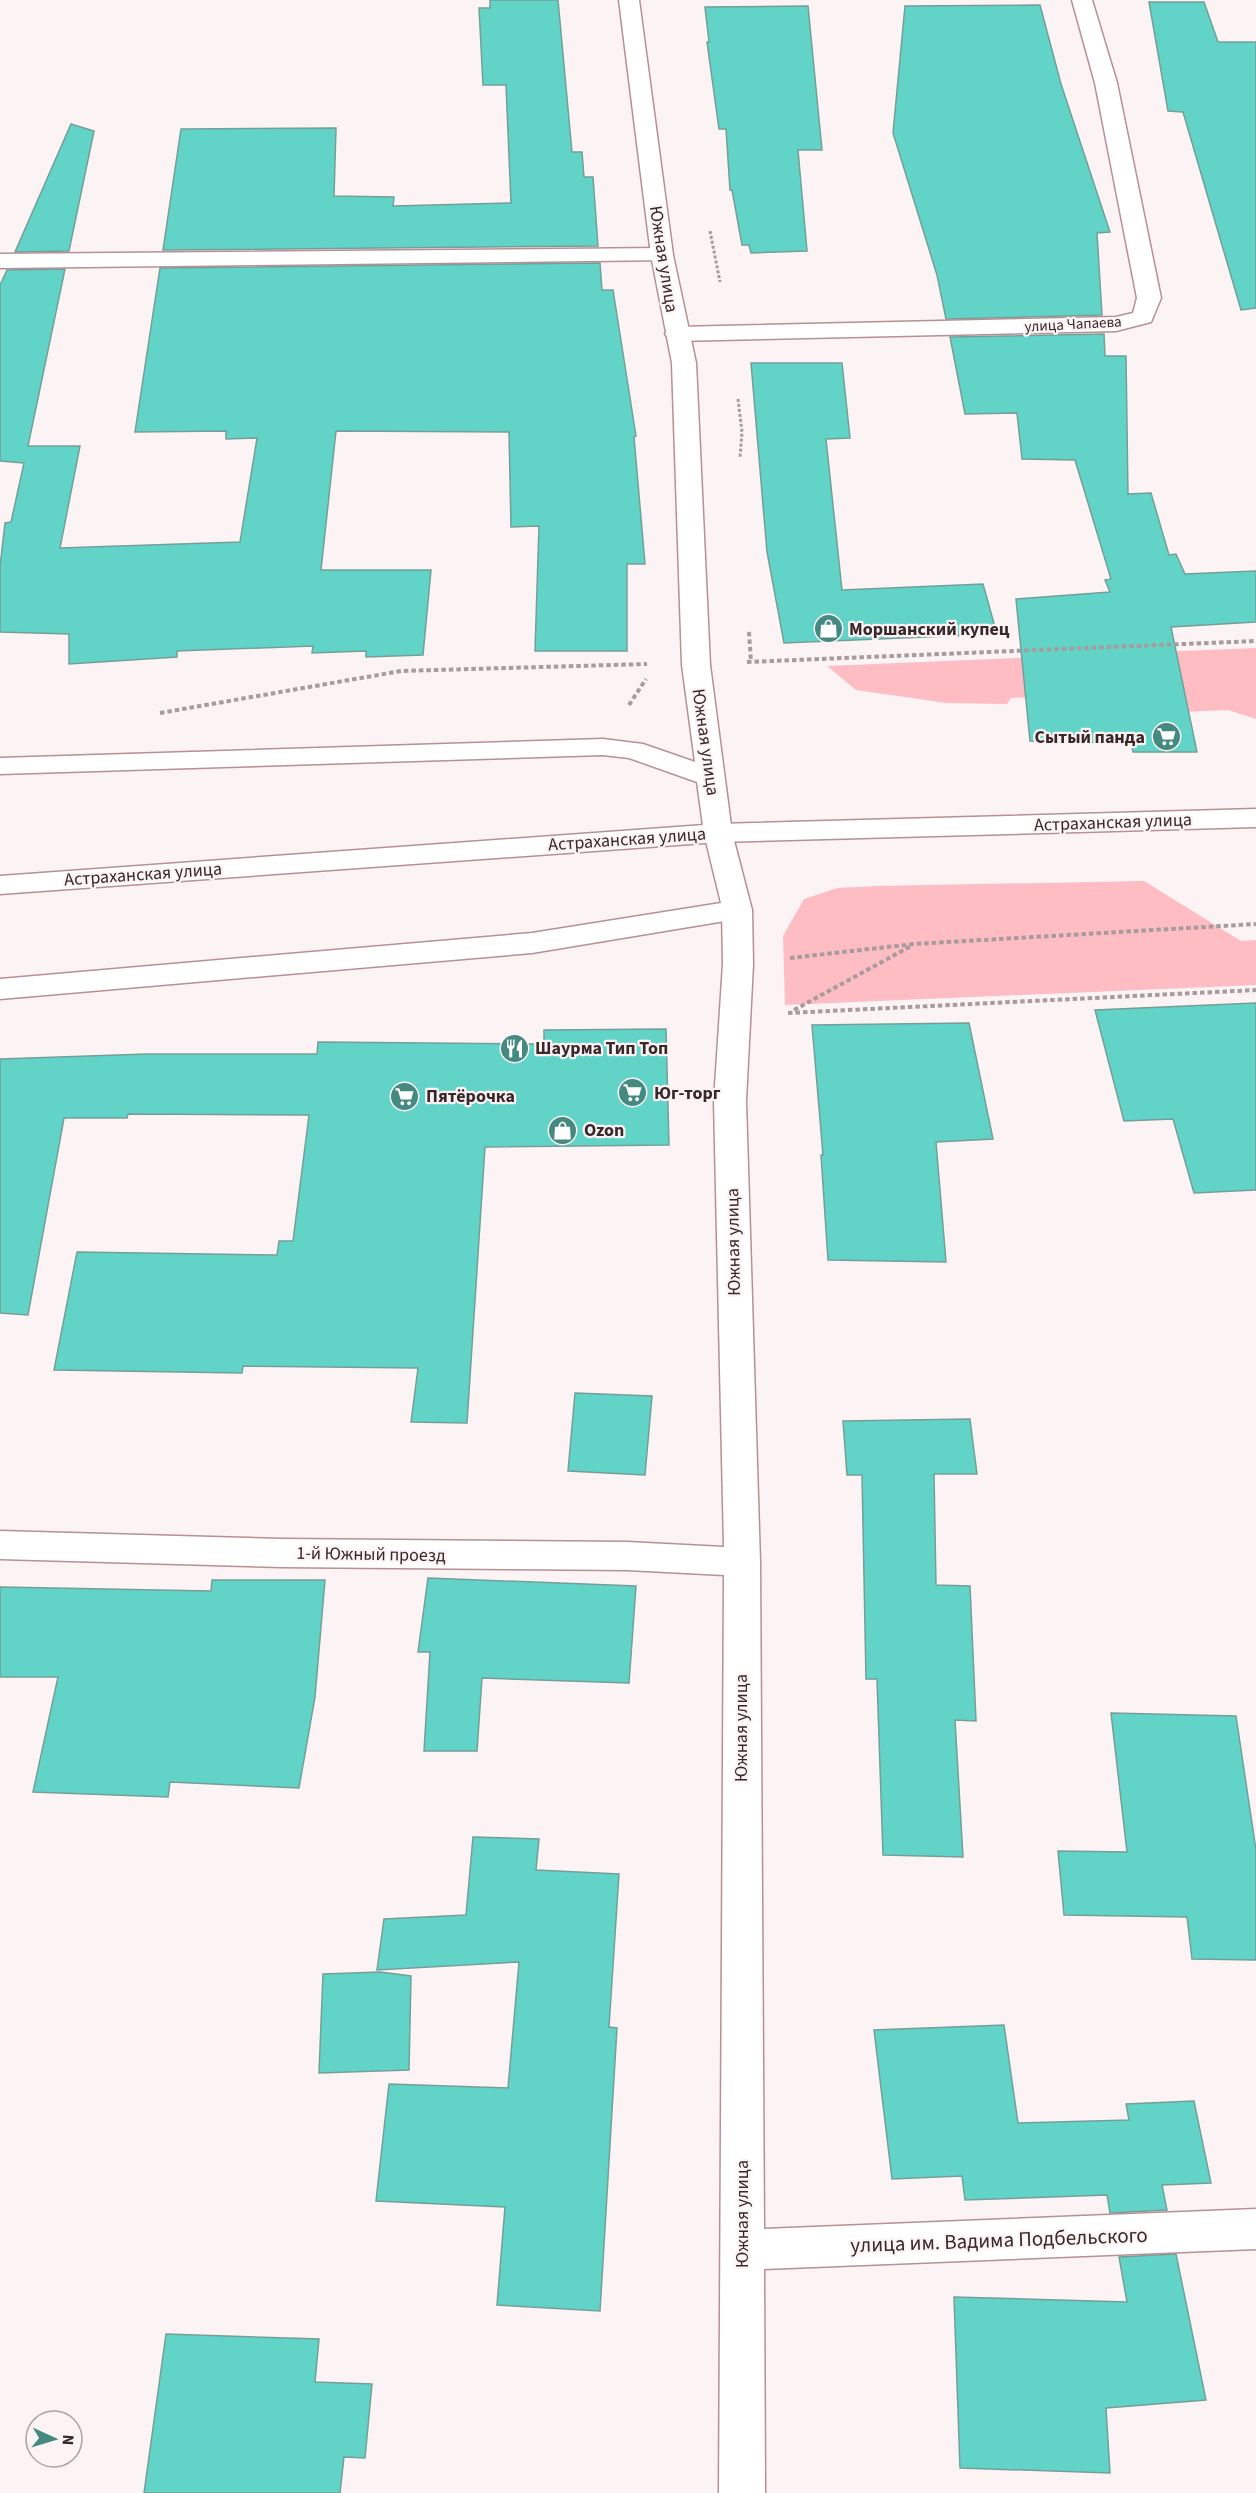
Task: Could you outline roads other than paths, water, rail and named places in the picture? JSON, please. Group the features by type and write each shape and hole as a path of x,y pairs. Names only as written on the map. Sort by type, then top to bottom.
{"street":[{"name":"Южная улица","path":"629,0 662,255 684,363 696,664 718,833 738,909 735,1034 730,1101 742,1562 742,2493"},
{"name":"улица Чапаева","path":"677,334 1116,324 1143,317 1149,298 1106,83 1082,0"},
{"path":"0,261 662,255"},
{"path":"0,766 603,747 633,750 712,778"},
{"name":"Астраханская улица","path":"0,885 511,846 718,833 1256,818"},
{"path":"0,989 532,943 738,909"},
{"name":"1-й Южный проезд","path":"0,1545 282,1553 627,1556 742,1562"},
{"name":"улица им. Вадима Подбельского","path":"743,2250 1256,2229"}],"place":[{"name":"Моршанский купец","path":"828,629"},
{"name":"Сытый панда","path":"1166,737"},
{"name":"Шаурма Тип Топ","path":"514,1048"},
{"name":"Юг-торг","path":"633,1093"},
{"name":"Пятёрочка","path":"405,1096"},
{"name":"Ozon","path":"563,1130"}]}
